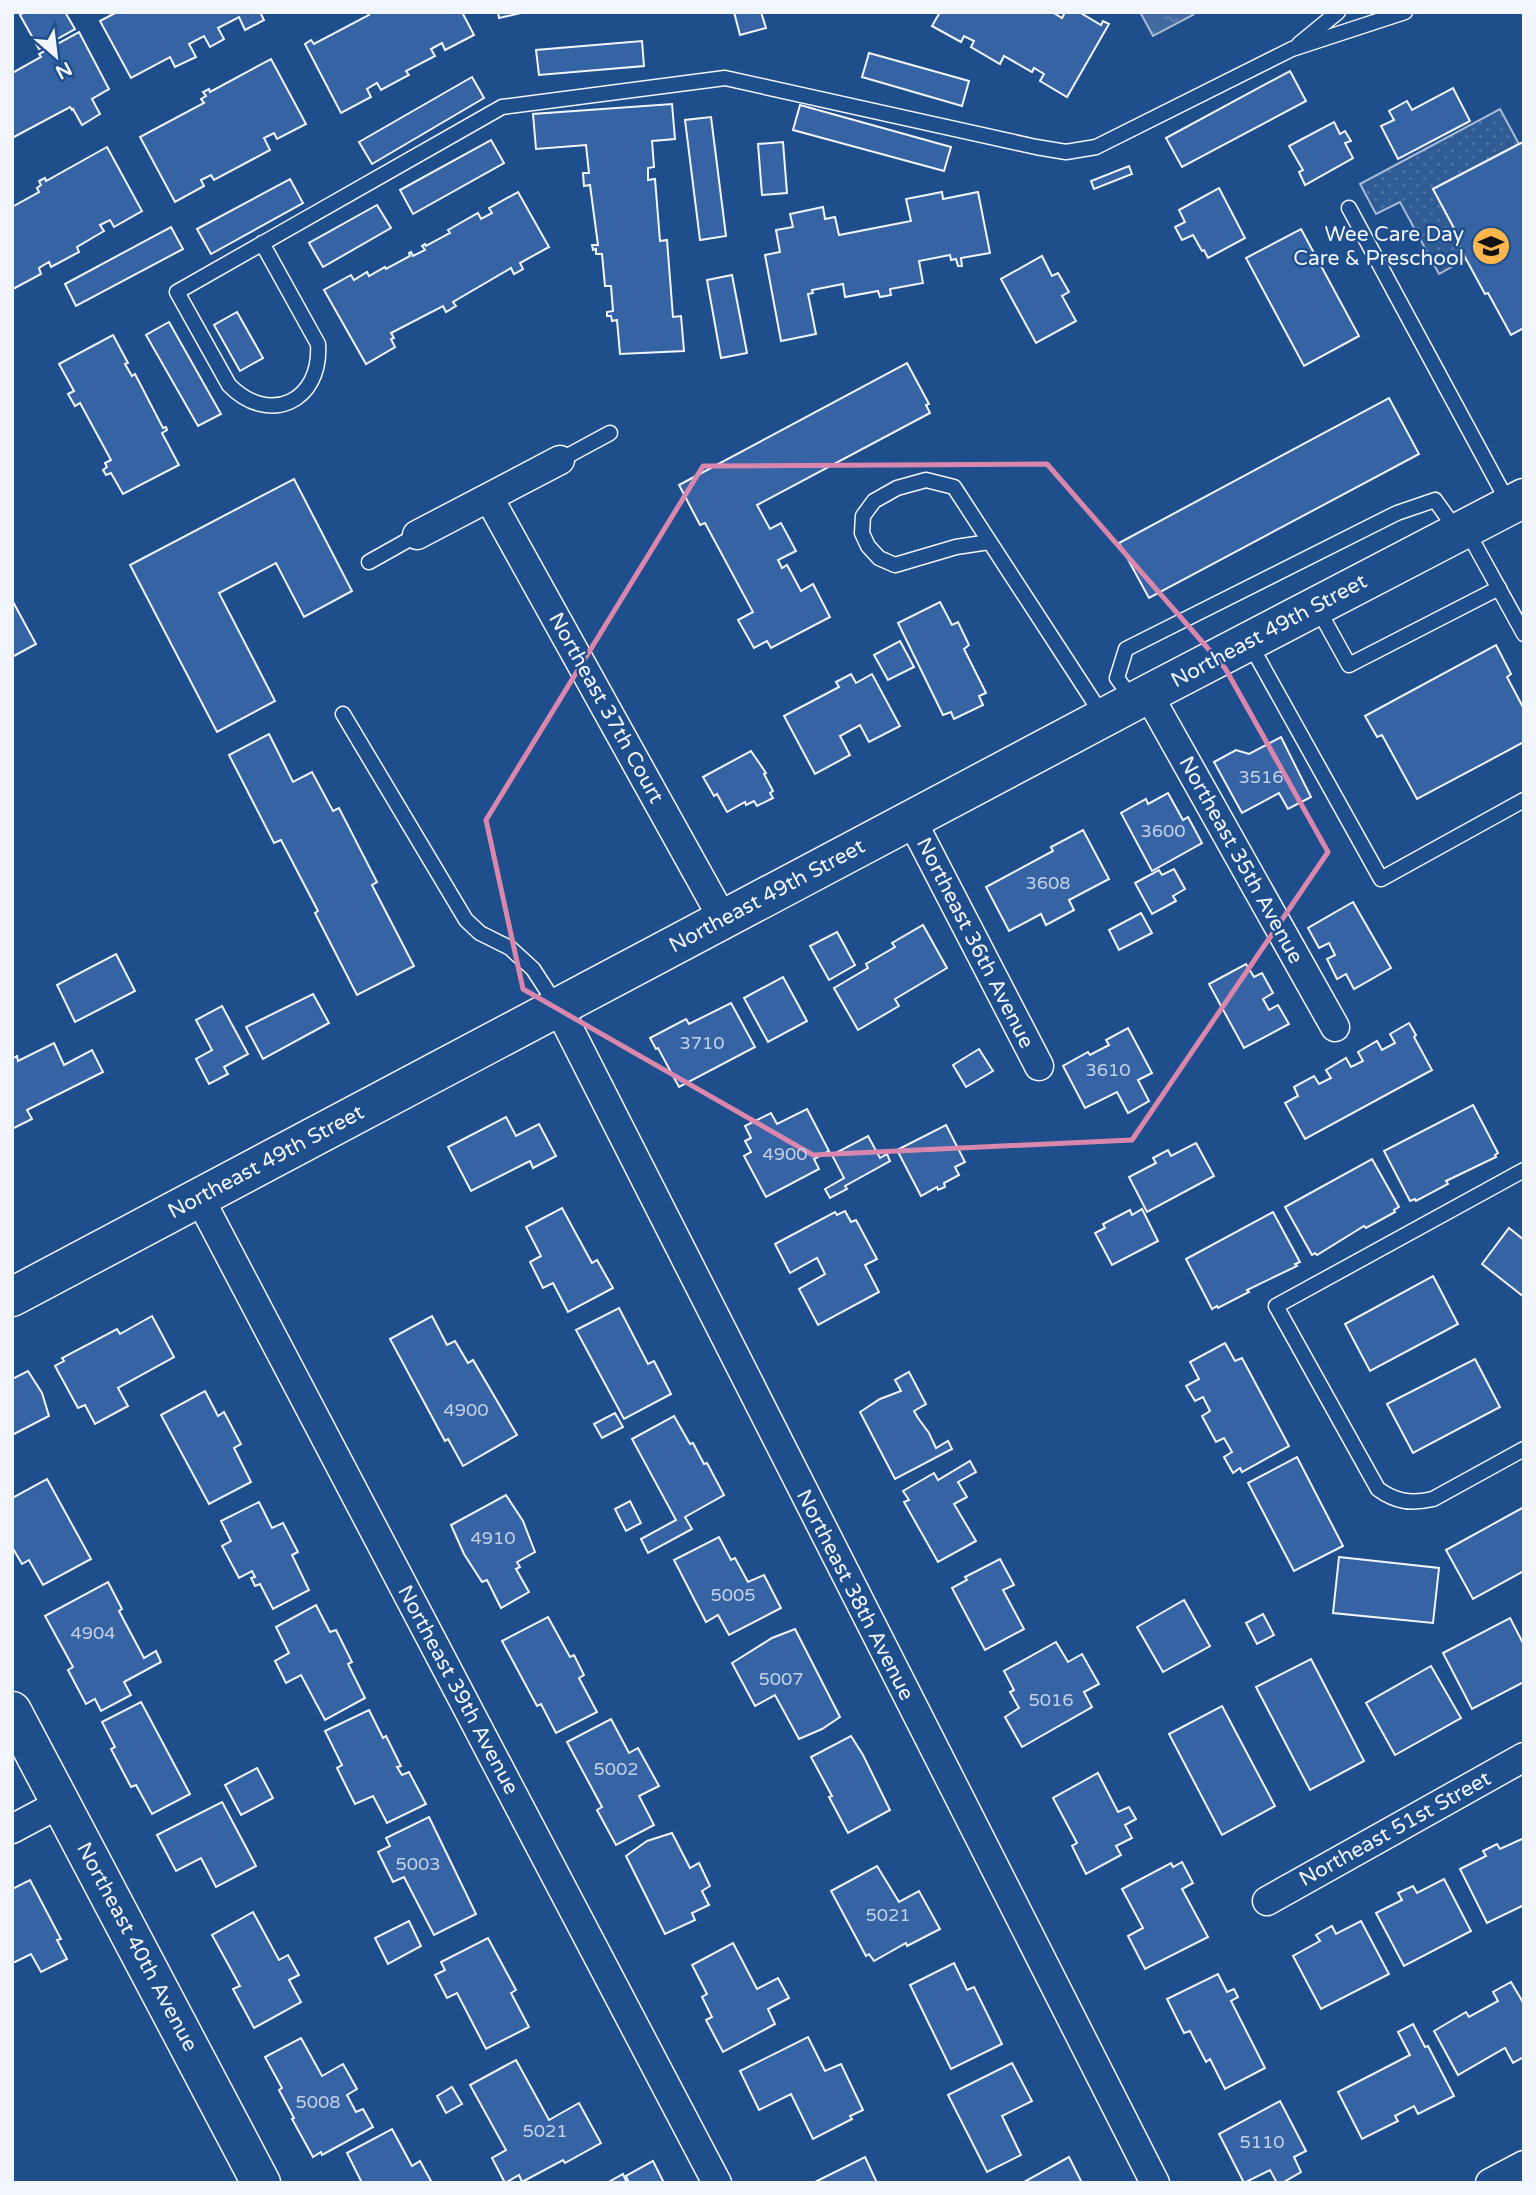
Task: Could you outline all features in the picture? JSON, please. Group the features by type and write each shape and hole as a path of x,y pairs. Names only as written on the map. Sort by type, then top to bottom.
{"street":[{"path":"417,535 560,460"},
{"name":"Northeast 37th Court","path":"489,498 723,919"},
{"name":"Northeast 49th Street","path":"12,1297 911,819 1520,501"},
{"name":"Northeast 35th Avenue","path":"1129,704 1335,1027"},
{"name":"Northeast 36th Avenue","path":"911,819 1039,1066"},
{"name":"Northeast 38th Avenue","path":"558,1007 1155,2183"},
{"name":"Northeast 39th Avenue","path":"199,1197 717,2183"},
{"name":"Northeast 40th Avenue","path":"12,1711 261,2183"},
{"name":"Northeast 51st Street","path":"1267,1900 1524,1756"},
{"path":"12,1829 61,1803"},
{"path":"1490,2183 1524,2165"}],"lane":[{"path":"1292,49 1338,12"},
{"path":"262,243 318,344 320,362 315,378 305,392 291,402 274,406 257,405 241,397 229,385 177,292 262,243 502,107 725,78 1066,152 1096,147 1292,49 1405,12"},
{"path":"1349,208 1520,501"},
{"path":"560,460 610,432"},
{"path":"989,542 956,547 895,565 879,558 868,546 862,533 863,516 874,501 897,488 926,480 954,487 989,542 1129,704"},
{"path":"1129,704 1117,678 1126,649 1397,513 1435,500 1462,530 1524,634"},
{"path":"369,562 417,535"},
{"path":"1316,606 1349,666 1499,588"},
{"path":"1249,641 1381,879 1524,800"},
{"path":"343,714 466,920 480,933 510,948 533,969 558,1007"},
{"path":"1524,1170 1276,1306 1378,1489 1390,1497 1419,1503 1433,1499 1524,1449"}],"highlighted area":[{"path":"1047,464 1225,668 1328,852 1132,1140 813,1155 523,989 486,820 703,466"}],"shaded area":[{"path":"1500,109 1519,144 1433,189 1455,230 1452,232 1466,259 1439,274 1400,202 1376,214 1360,184"}],"water":[{"path":"1140,12 1191,12 1193,15 1153,36"}],"building":[{"path":"25,12 65,12 75,29 39,49 20,15"},
{"path":"117,12 260,12 264,20 245,30 239,17 218,28 224,39 210,47 204,36 189,44 196,57 175,67 170,57 131,78 100,21"},
{"path":"367,12 462,12 474,35 445,50 442,43 431,49 435,56 406,71 409,75 381,90 377,83 367,89 371,97 341,113 305,44 311,40 314,44 369,15"},
{"path":"498,12 525,12 499,18"},
{"path":"734,12 761,12 766,28 740,35"},
{"path":"940,12 1052,12 1062,18 1065,12 1079,12 1101,25 1103,21 1109,24 1067,97 1040,81 1044,74 1034,68 1032,72 1004,56 1000,64 971,47 974,41 964,36 961,42 932,26"},
{"path":"79,32 109,89 92,99 100,114 82,125 70,107 12,138 12,73 41,57 39,54"},
{"path":"642,41 644,66 539,75 536,50"},
{"path":"869,53 969,81 962,106 862,77"},
{"path":"271,59 306,124 277,139 274,133 264,138 270,150 214,180 211,175 201,180 204,186 175,202 140,137 204,103 201,99 206,96 203,92 209,89 210,92"},
{"path":"1290,71 1306,101 1182,167 1166,138"},
{"path":"472,77 484,98 372,164 359,142"},
{"path":"1453,88 1470,121 1398,159 1381,126 1394,120 1389,111 1407,101 1412,110"},
{"path":"672,104 675,139 652,141 654,167 648,168 648,180 655,179 660,241 667,240 673,317 681,316 684,351 620,354 617,320 612,321 611,316 607,316 607,312 613,311 611,286 605,286 602,254 596,254 592,245 598,245 590,185 584,186 583,173 589,173 586,145 536,149 533,114"},
{"path":"800,105 951,147 944,171 793,130"},
{"path":"711,117 726,236 700,240 685,120"},
{"path":"1334,122 1340,134 1345,131 1351,141 1345,143 1353,158 1305,185 1299,172 1303,170 1289,146"},
{"path":"491,140 504,163 413,214 400,190"},
{"path":"783,142 787,193 762,195 758,144"},
{"name":"Wee Care Day Care & Preschool","path":"1523,142 1524,328 1511,335 1466,259 1452,232 1455,230 1433,189"},
{"path":"107,147 142,211 114,227 110,220 100,225 104,231 77,247 79,252 51,267 49,262 39,268 41,274 13,289 12,207 39,192 39,181 45,178 46,181"},
{"path":"1129,166 1132,174 1094,189 1091,181"},
{"path":"290,179 303,203 211,254 197,229"},
{"path":"1219,188 1245,238 1208,258 1193,235 1182,240 1175,227 1185,222 1179,210"},
{"path":"518,192 549,247 520,263 523,269 514,274 511,268 453,302 456,306 446,312 443,306 391,333 395,347 366,364 324,290 351,275 354,280 367,272 369,276 410,256 411,252 413,256 425,250 422,246 425,244 426,246 450,233 448,230 478,213 481,219 492,213 489,208"},
{"path":"942,192 943,199 978,192 990,253 961,258 962,266 958,266 956,259 951,260 950,255 919,261 923,283 890,289 891,295 880,297 878,291 845,297 843,284 812,290 813,293 808,294 816,334 781,341 765,255 780,252 776,230 793,227 790,214 823,207 825,219 835,217 839,235 911,221 906,199"},
{"path":"377,205 391,228 323,267 309,243"},
{"path":"171,227 183,249 76,306 65,284"},
{"path":"1301,229 1359,336 1304,366 1246,258"},
{"path":"1042,256 1052,276 1058,273 1069,292 1062,296 1076,321 1036,343 1001,279"},
{"path":"732,275 747,353 721,358 707,280"},
{"path":"237,312 263,358 240,371 214,325"},
{"path":"169,322 221,414 198,426 146,335"},
{"path":"113,335 128,363 125,364 132,376 135,374 163,428 166,427 167,430 162,433 179,465 123,494 111,473 106,475 103,470 107,467 105,463 111,460 80,403 75,406 68,394 74,391 59,364"},
{"path":"907,363 929,404 926,405 930,413 757,505 770,529 781,523 796,551 778,560 782,568 787,565 801,591 813,584 830,617 771,648 767,641 754,648 738,620 753,612 705,523 700,525 679,485"},
{"path":"1389,398 1419,454 1149,598 1119,543"},
{"path":"294,479 352,591 304,617 276,563 219,593 275,701 217,732 130,565"},
{"path":"12,600 36,644 12,657"},
{"path":"940,602 952,625 958,622 969,645 964,649 986,693 979,696 983,705 954,719 951,712 943,715 898,623"},
{"path":"900,641 914,667 888,680 874,655"},
{"path":"1496,645 1511,674 1507,677 1524,709 1524,742 1417,799 1382,735 1377,737 1365,716"},
{"path":"851,674 856,683 872,674 900,726 869,742 860,725 840,736 850,755 815,774 784,716 839,687 836,682"},
{"path":"269,734 293,782 312,772 333,811 339,808 377,882 372,885 414,966 357,995 281,840 274,843 229,755"},
{"path":"1281,737 1311,797 1288,809 1279,793 1242,813 1214,762 1236,750 1249,754"},
{"path":"751,751 766,773 764,774 773,791 770,793 773,798 757,806 754,801 746,805 745,802 727,812 703,777"},
{"path":"1168,793 1183,820 1188,817 1202,843 1152,871 1121,813 1146,799 1148,804"},
{"path":"1083,830 1109,879 1069,900 1074,910 1046,925 1041,914 1009,931 986,887 1053,851 1051,847"},
{"path":"1174,869 1185,889 1173,896 1176,901 1152,914 1135,883 1159,870 1162,875"},
{"path":"1353,902 1391,968 1354,989 1346,974 1337,979 1327,959 1335,955 1329,943 1319,948 1308,928"},
{"path":"1141,913 1152,933 1119,950 1109,930"},
{"path":"923,925 947,968 895,999 899,1006 858,1030 834,988 868,968 866,964 895,947 892,943"},
{"path":"837,932 855,965 829,980 810,946"},
{"path":"116,954 135,991 75,1022 57,985"},
{"path":"1246,964 1254,977 1262,973 1273,993 1263,999 1269,1010 1278,1005 1289,1024 1244,1048 1209,984"},
{"path":"783,977 807,1021 768,1042 744,998"},
{"path":"313,994 329,1023 263,1059 246,1027"},
{"path":"731,1003 755,1047 679,1087 650,1038 686,1019 689,1024"},
{"path":"222,1006 248,1054 224,1067 228,1074 209,1084 196,1059 212,1050 196,1020"},
{"path":"1409,1023 1432,1070 1305,1139 1285,1103 1298,1096 1294,1087 1314,1076 1319,1084 1331,1078 1326,1070 1346,1058 1351,1067 1363,1061 1358,1052 1377,1041 1382,1050 1395,1043 1390,1034"},
{"path":"1128,1028 1152,1073 1138,1080 1149,1101 1128,1113 1117,1092 1085,1108 1063,1066 1088,1052 1090,1055 1109,1045 1106,1040"},
{"path":"54,1043 64,1065 92,1050 103,1072 27,1110 32,1119 12,1129 12,1059 17,1056 18,1061"},
{"path":"979,1049 993,1071 966,1087 953,1065"},
{"path":"1473,1105 1498,1153 1496,1157 1446,1181 1448,1184 1416,1201 1410,1201 1384,1151"},
{"path":"807,1109 829,1151 814,1159 819,1169 766,1197 744,1156 751,1152 745,1141 751,1138 745,1126 771,1113 777,1124"},
{"path":"506,1117 516,1136 539,1124 556,1156 533,1168 530,1161 471,1191 448,1147"},
{"path":"946,1125 965,1162 955,1167 959,1175 944,1183 945,1187 938,1190 937,1187 921,1196 897,1150"},
{"path":"868,1136 880,1158 887,1154 890,1161 845,1186 847,1189 830,1198 825,1189 844,1178 832,1155"},
{"path":"1196,1143 1214,1176 1147,1212 1129,1177 1156,1163 1153,1158 1168,1150 1171,1156"},
{"path":"1372,1159 1399,1207 1366,1228 1364,1226 1317,1255 1312,1255 1285,1207"},
{"path":"562,1208 592,1263 597,1260 613,1288 568,1312 553,1283 543,1288 530,1262 541,1256 526,1227"},
{"path":"1142,1209 1158,1241 1112,1265 1095,1233 1105,1228 1103,1224 1130,1210 1132,1215"},
{"path":"845,1211 851,1222 856,1220 877,1259 865,1265 879,1292 818,1325 799,1289 825,1274 817,1258 790,1273 775,1244 835,1212 837,1215"},
{"path":"1273,1212 1300,1262 1295,1264 1297,1266 1247,1290 1249,1292 1212,1309 1186,1259"},
{"path":"1509,1228 1524,1240 1524,1297 1482,1264"},
{"path":"1433,1276 1458,1324 1370,1371 1345,1324"},
{"path":"619,1308 648,1364 654,1361 671,1394 624,1419 576,1330"},
{"path":"152,1316 174,1357 118,1388 128,1406 95,1424 85,1405 78,1408 55,1366 64,1361 62,1358 117,1329 120,1334"},
{"path":"432,1316 447,1345 455,1341 468,1363 473,1360 517,1435 463,1466 448,1439 445,1441 390,1339"},
{"path":"1225,1343 1235,1361 1242,1358 1289,1446 1242,1472 1240,1468 1233,1473 1224,1457 1232,1452 1224,1438 1216,1442 1202,1416 1210,1411 1203,1397 1195,1401 1186,1386 1199,1379 1190,1362"},
{"path":"1475,1359 1500,1407 1413,1453 1387,1404"},
{"path":"28,1371 42,1393 49,1416 12,1435 12,1379"},
{"path":"909,1372 926,1404 914,1411 936,1448 948,1441 952,1449 895,1479 860,1412 880,1399 901,1391 895,1380"},
{"path":"205,1391 218,1416 224,1412 241,1444 234,1448 251,1482 209,1504 161,1415"},
{"path":"615,1413 623,1427 602,1438 594,1424"},
{"path":"674,1416 704,1464 707,1463 724,1495 685,1517 692,1529 648,1553 641,1539 676,1520 632,1439"},
{"path":"1297,1457 1343,1546 1294,1571 1248,1483"},
{"path":"970,1461 976,1472 958,1482 967,1497 954,1504 976,1541 938,1562 904,1502 909,1500 903,1491 934,1473 938,1480"},
{"path":"47,1479 91,1559 43,1585 29,1560 22,1564 12,1547 12,1498"},
{"path":"506,1495 523,1521 535,1552 517,1562 520,1567 516,1569 529,1592 501,1608 487,1580 482,1582 464,1554 451,1525"},
{"path":"630,1501 641,1523 626,1531 615,1509"},
{"path":"259,1502 272,1528 283,1523 298,1552 292,1555 309,1590 273,1609 260,1584 255,1586 251,1578 255,1577 252,1571 239,1578 222,1546 231,1541 221,1521"},
{"path":"1524,1507 1524,1571 1473,1599 1446,1550"},
{"path":"719,1537 731,1560 735,1558 748,1582 764,1575 781,1608 729,1635 718,1615 706,1622 674,1560"},
{"path":"1339,1557 1439,1568 1433,1623 1333,1613"},
{"path":"1000,1559 1014,1585 1003,1590 1024,1629 985,1650 952,1588 967,1580 965,1577"},
{"path":"108,1582 122,1609 119,1611 144,1658 156,1651 161,1662 124,1682 131,1695 101,1711 95,1699 86,1704 68,1670 73,1667 45,1616"},
{"path":"1184,1600 1210,1646 1163,1672 1137,1627"},
{"path":"316,1605 330,1632 336,1630 352,1662 348,1664 365,1698 325,1720 301,1675 286,1683 275,1661 289,1653 276,1627"},
{"path":"1263,1614 1274,1635 1257,1644 1246,1623"},
{"path":"548,1617 570,1657 574,1655 584,1675 579,1678 597,1712 556,1733 541,1704 537,1706 502,1641"},
{"path":"1510,1618 1524,1645 1524,1682 1472,1709 1443,1653"},
{"path":"795,1629 840,1717 799,1739 775,1695 755,1706 732,1663 772,1638"},
{"path":"1056,1642 1068,1662 1082,1654 1099,1684 1084,1692 1092,1707 1022,1747 1005,1717 1019,1708 1010,1692 1014,1690 1004,1671"},
{"path":"1311,1659 1364,1761 1310,1790 1256,1687"},
{"path":"1431,1666 1461,1718 1395,1755 1366,1703"},
{"path":"141,1702 190,1794 152,1814 136,1785 131,1787 111,1749 115,1747 102,1722"},
{"path":"1222,1706 1275,1806 1222,1835 1169,1734"},
{"path":"369,1710 401,1766 397,1767 402,1775 409,1772 426,1804 387,1823 373,1796 355,1804 337,1768 342,1765 325,1731"},
{"path":"611,1719 629,1753 638,1748 659,1786 639,1796 654,1825 616,1845 597,1810 602,1807 567,1742"},
{"path":"851,1736 890,1810 848,1833 811,1757"},
{"path":"257,1768 273,1798 241,1815 225,1785"},
{"path":"1098,1773 1118,1812 1129,1807 1136,1819 1125,1825 1132,1838 1116,1846 1121,1855 1086,1874 1072,1846 1077,1843 1053,1798"},
{"path":"222,1802 256,1866 216,1887 201,1858 176,1871 157,1835"},
{"path":"429,1817 476,1914 434,1935 404,1877 393,1882 378,1852 390,1846 386,1838"},
{"path":"672,1833 690,1868 699,1863 710,1886 702,1891 709,1905 692,1913 695,1920 665,1934 626,1856 647,1841"},
{"path":"1524,1838 1524,1905 1487,1923 1460,1869 1486,1856 1483,1851 1497,1844 1500,1849"},
{"path":"1182,1862 1193,1883 1182,1889 1208,1937 1145,1969 1128,1936 1143,1928 1122,1889 1171,1863 1173,1867"},
{"path":"877,1866 899,1902 919,1891 940,1929 907,1946 906,1943 874,1961 869,1954 866,1956 831,1891"},
{"path":"1444,1879 1471,1931 1404,1966 1376,1913 1402,1900 1398,1893 1413,1886 1417,1893"},
{"path":"30,1880 61,1939 57,1940 67,1959 41,1972 31,1954 12,1962 12,1889"},
{"path":"253,1912 279,1960 288,1955 299,1975 289,1980 301,2002 254,2028 233,1989 240,1986 212,1935"},
{"path":"409,1921 421,1946 388,1964 375,1938"},
{"path":"1361,1921 1389,1974 1321,2009 1293,1956 1320,1941 1316,1935 1332,1926 1336,1934"},
{"path":"488,1938 516,1990 511,1993 529,2027 486,2049 457,1993 447,1998 435,1975 445,1970 441,1962"},
{"path":"733,1943 757,1989 778,1978 789,1998 768,2009 775,2024 723,2052 706,2020 712,2017 702,1997 707,1994 692,1965"},
{"path":"954,1963 967,1990 974,1987 1002,2044 951,2069 910,1985"},
{"path":"1218,1974 1227,1992 1234,1989 1238,1997 1231,2001 1265,2068 1225,2089 1210,2059 1206,2062 1190,2031 1184,2033 1167,1999"},
{"path":"1511,1982 1524,2004 1524,2057 1513,2063 1505,2048 1458,2075 1434,2031 1466,2012 1469,2017 1498,2001 1493,1992"},
{"path":"1413,2024 1425,2047 1428,2046 1454,2096 1418,2114 1414,2106 1395,2116 1398,2121 1362,2139 1338,2092 1410,2055 1398,2032"},
{"path":"808,2037 825,2071 841,2064 863,2110 850,2116 852,2119 813,2139 791,2094 759,2110 740,2071"},
{"path":"301,2038 322,2076 343,2064 357,2089 347,2095 356,2112 363,2109 373,2127 322,2155 321,2152 313,2157 292,2119 294,2118 279,2090 282,2088 265,2057"},
{"path":"516,2060 549,2120 579,2103 601,2143 522,2182 519,2175 505,2183 492,2158 506,2150 470,2085"},
{"path":"1012,2063 1032,2101 1002,2116 1021,2155 987,2172 948,2095"},
{"path":"452,2087 462,2104 446,2113 437,2096"},
{"path":"1280,2101 1306,2151 1294,2157 1301,2172 1277,2183 1270,2170 1244,2183 1219,2134"},
{"path":"392,2129 412,2166 420,2161 432,2183 362,2183 347,2153"},
{"path":"865,2157 877,2183 813,2183"},
{"path":"1069,2157 1082,2183 1022,2183"},
{"path":"653,2161 664,2183 629,2183 626,2176"},
{"path":"623,2174 627,2183 607,2183"}],"place":[{"name":"Wee Care Day Care & Preschool","path":"1491,246"}]}
